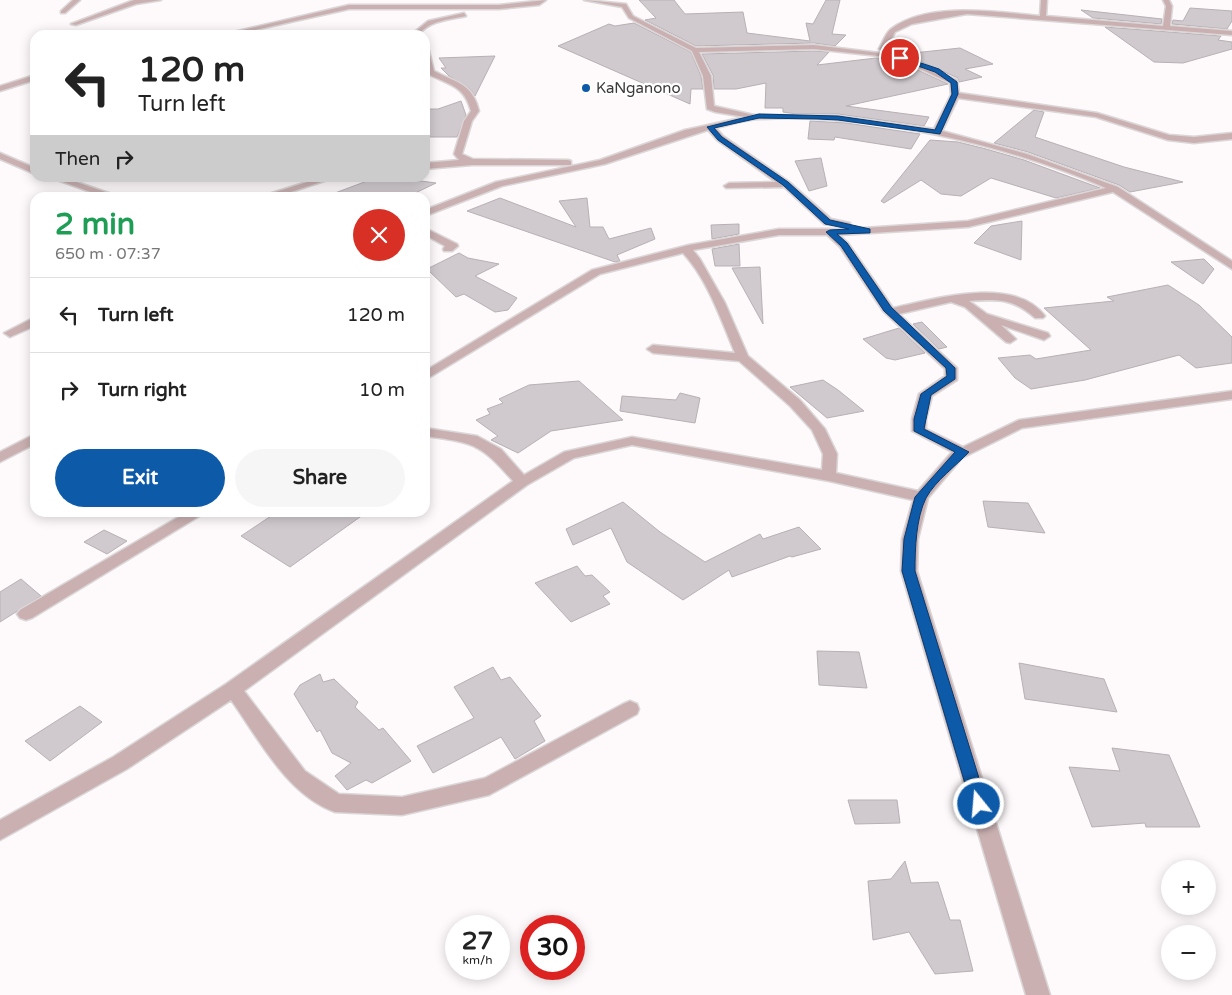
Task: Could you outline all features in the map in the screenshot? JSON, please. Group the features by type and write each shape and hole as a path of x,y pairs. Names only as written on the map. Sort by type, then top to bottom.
{"street":[{"path":"63,12 77,0"},
{"path":"74,24 139,1 158,0"},
{"path":"343,0 349,7"},
{"path":"419,30 424,24 435,20 499,7 539,3 543,0"},
{"path":"587,0 624,5 632,17 695,50 814,47 900,58"},
{"path":"1044,0 1044,17"},
{"path":"1166,0 1169,6 1166,28"},
{"path":"246,30 349,7 452,4 499,7"},
{"path":"938,132 955,94 954,82 937,71 900,58 883,49 892,32 934,16 967,12 1232,33"},
{"path":"1214,32 1232,37"},
{"path":"695,50 707,76 710,107 715,110 759,116 838,118 938,132 1024,156 1092,179 1115,189 1232,266"},
{"path":"430,68 431,72 460,84 472,99 475,111 468,121 458,154 461,158 472,162"},
{"path":"0,89 30,79"},
{"path":"955,94 1097,115 1168,137 1194,140 1232,136"},
{"path":"430,211 499,184 602,162 688,132 759,116"},
{"path":"710,127 720,138 786,184 828,222 867,231"},
{"path":"0,156 30,169"},
{"path":"430,166 472,162 509,164 602,162"},
{"path":"69,182 100,192"},
{"path":"281,192 315,182"},
{"path":"729,186 786,184"},
{"path":"430,373 596,272 686,249 779,232 867,231 968,224 1115,189"},
{"path":"830,232 844,245 891,312 951,368 952,377 926,394 919,419 919,431 963,452"},
{"path":"430,234 453,246 448,249"},
{"path":"686,249 695,259 718,302 743,358 795,403 818,429 830,454 828,476"},
{"path":"891,312 951,299 992,296 1025,303 1039,316"},
{"path":"951,299 970,305 1010,339"},
{"path":"980,314 1044,336"},
{"path":"10,333 30,324"},
{"path":"653,349 743,358"},
{"path":"1038,995 909,571 910,539 921,497 957,455 1019,424 1232,395"},
{"path":"430,433 472,439 496,452 522,482"},
{"path":"0,458 30,441"},
{"path":"0,831 120,763 233,689 522,482 569,455 632,441 828,476 921,497"},
{"path":"26,614 191,517"},
{"path":"233,689 298,777 335,804 402,806 489,786 630,708"}],"building":[{"path":"639,0 674,0 685,14 743,12 747,33 810,41 806,23 813,24 826,0 840,0 832,34 846,35 835,46 814,43 696,46 645,20 656,18"},
{"path":"1190,8 1232,11 1232,21 1227,29 1172,24 1173,20 1183,21"},
{"path":"1081,10 1162,19 1161,24 1093,18"},
{"path":"634,23 691,52 701,76 703,89 691,89 690,104 558,46 609,24 615,26"},
{"path":"1105,27 1221,36 1218,40 1232,42 1232,49 1183,63 1154,62"},
{"path":"960,48 993,64 965,69 982,77 959,82 958,78 904,54"},
{"path":"829,52 817,65 876,58 896,60 948,84 846,106 929,117 924,126 838,114 796,114 783,112 783,108 765,108 766,83 736,89 714,89 713,75 702,54"},
{"path":"495,56 475,96 469,88 449,76 441,68 446,68 439,58"},
{"path":"461,101 466,115 457,137 430,137 430,109 438,109"},
{"path":"1034,110 1044,112 1035,137 1124,167 1183,182 1130,192 1119,185 1028,152 994,143"},
{"path":"810,121 846,123 920,134 911,149 835,137 834,140 808,139"},
{"path":"930,140 958,142 986,149 1024,160 1100,188 1056,198 991,178 961,196 941,194 921,180 884,203 881,201"},
{"path":"821,158 827,186 809,191 795,161"},
{"path":"364,182 436,183 417,192 338,192"},
{"path":"500,198 576,227 559,201 587,198 590,227 603,227 609,239 651,228 655,239 617,255 620,261 615,262 467,211"},
{"path":"1022,221 1021,260 974,243 991,226"},
{"path":"739,224 739,234 712,239 711,225"},
{"path":"739,244 740,266 715,266 712,249"},
{"path":"459,253 468,258 499,264 475,276 517,298 508,310 495,312 464,294 456,297 430,272 430,268"},
{"path":"1204,259 1214,269 1203,284 1171,262"},
{"path":"760,267 763,324 732,268"},
{"path":"1168,285 1199,305 1232,337 1232,363 1196,368 1179,355 1085,380 1031,389 1015,378 998,358 1030,355 1036,359 1091,350 1044,308 1114,301 1107,297"},
{"path":"922,322 947,347 939,349 913,324"},
{"path":"899,328 925,353 895,360 886,358 863,339"},
{"path":"823,380 864,411 827,418 790,387"},
{"path":"579,381 623,420 551,431 518,453 491,440 498,436 476,420 490,414 487,409 503,403 499,399 529,385"},
{"path":"680,393 700,398 695,423 620,411 622,396 676,400"},
{"path":"983,501 1028,503 1045,533 988,527"},
{"path":"623,502 660,532 705,562 760,534 763,539 799,527 821,549 790,556 732,577 729,570 683,600 627,562 611,528 573,545 566,529"},
{"path":"270,517 360,517 290,567 241,536"},
{"path":"104,530 127,541 107,554 84,542"},
{"path":"577,566 585,576 592,575 610,592 603,596 610,604 571,622 535,583"},
{"path":"21,579 41,596 0,622 0,592"},
{"path":"817,651 859,652 867,688 819,685"},
{"path":"1019,663 1104,679 1117,712 1025,699"},
{"path":"493,667 501,680 510,677 541,716 534,721 545,741 515,759 501,737 433,773 417,746 474,718 454,687"},
{"path":"320,674 323,682 334,679 358,702 355,707 379,730 383,728 411,761 372,783 366,780 347,790 335,776 351,763 332,753 320,730 317,732 294,694 300,685"},
{"path":"80,706 102,722 50,761 25,741"},
{"path":"1112,748 1169,755 1200,827 1146,827 1145,823 1092,827 1069,767 1120,771"},
{"path":"848,800 897,800 900,823 855,824"},
{"path":"905,861 911,883 938,882 950,920 960,920 973,971 935,974 909,932 873,940 868,881 891,879"}],"place":[{"name":"KaNganono","path":"586,88"}],"route":[{"path":"900,58 937,71 954,82 955,94 938,132 818,117 759,116 710,127 720,138 786,184 828,222 867,231 830,232 844,245 887,309 951,368 952,377 926,394 919,419 919,431 963,452 957,455 921,497 910,539 909,571 979,804"}]}
